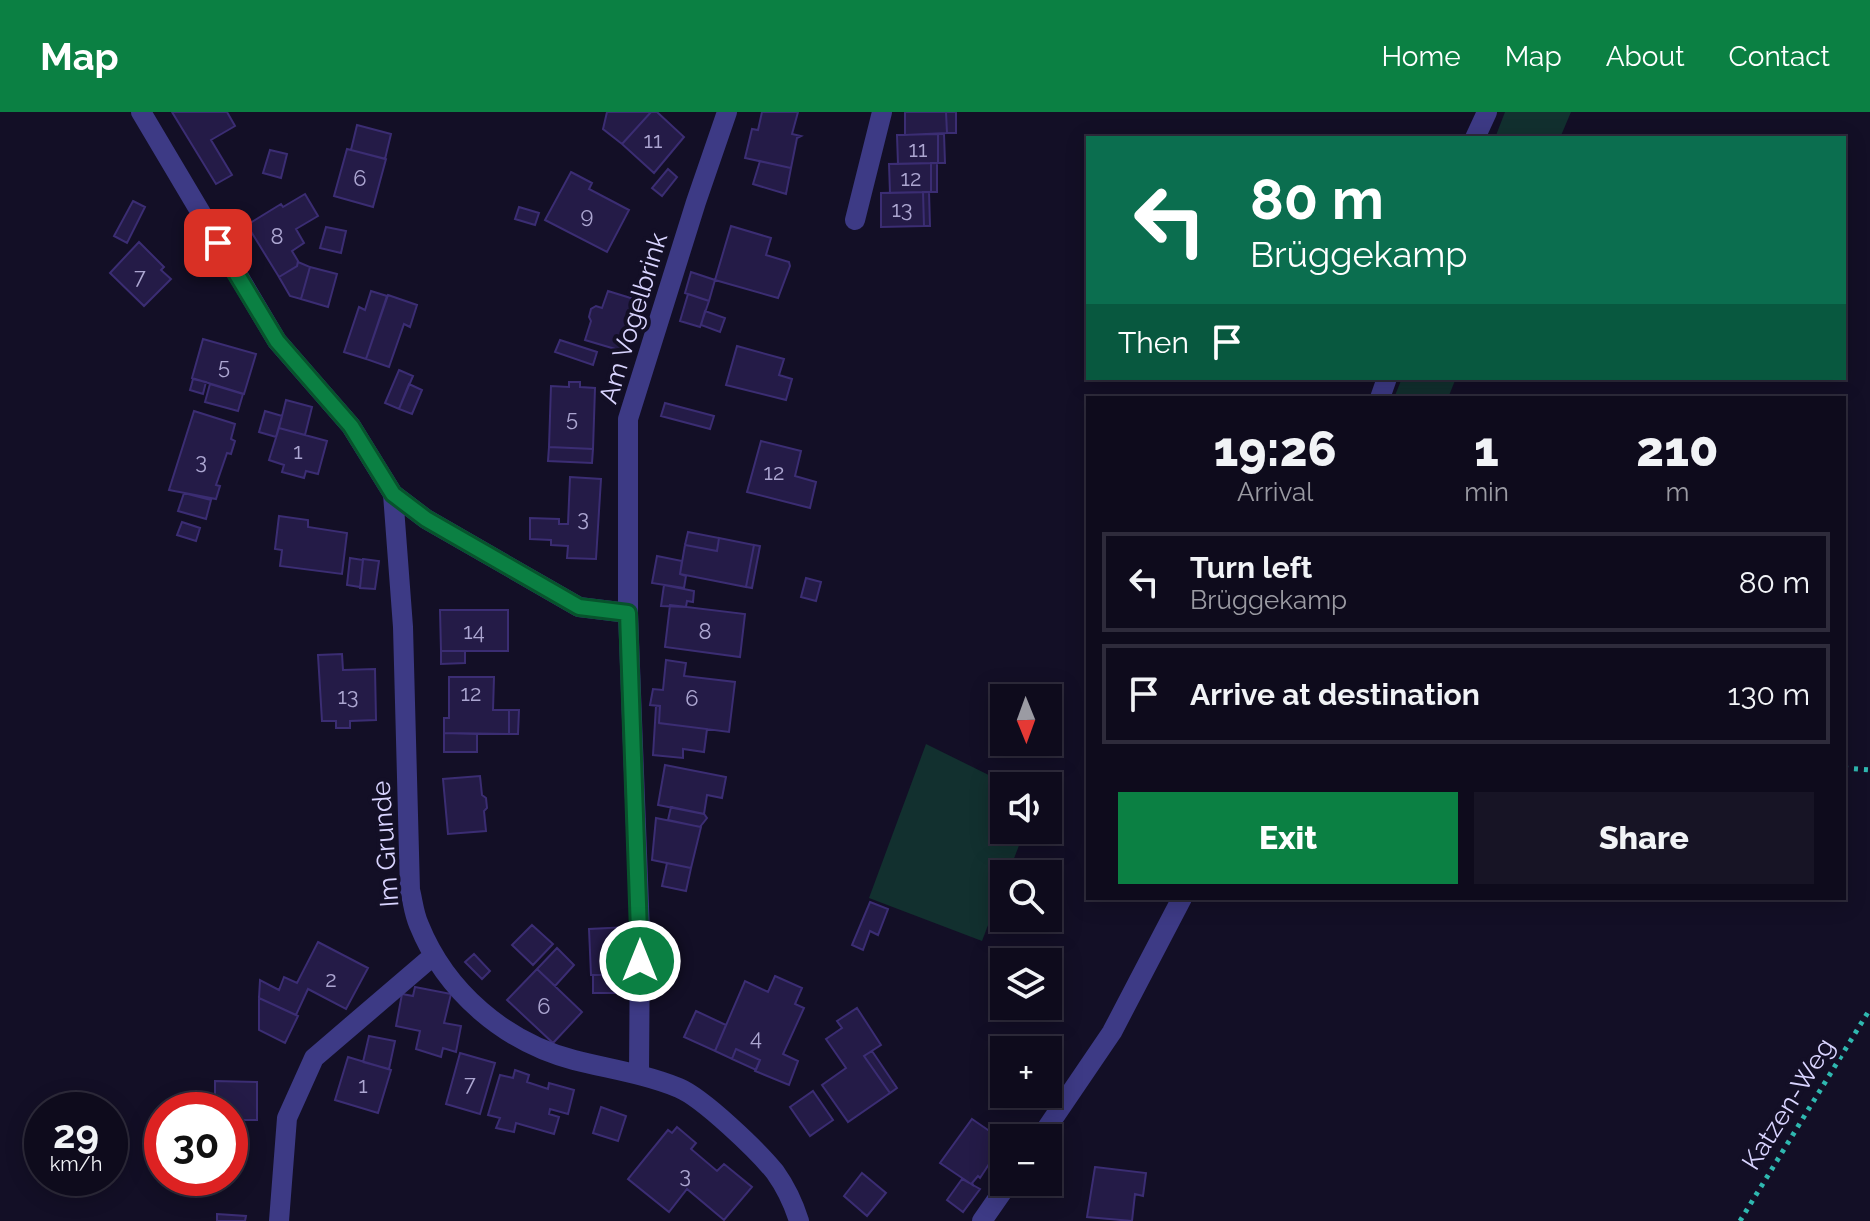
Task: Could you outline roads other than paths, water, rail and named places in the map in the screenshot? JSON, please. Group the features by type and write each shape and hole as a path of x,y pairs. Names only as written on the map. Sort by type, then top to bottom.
{"street":[{"path":"141,112 277,341 351,426 393,494 426,519 579,607 628,613"},
{"name":"Am Vogelbrink","path":"639,1074 640,933 628,613 628,419 727,112"},
{"path":"855,220 882,112"},
{"path":"1476,136 1487,112"},
{"name":"Im Grunde","path":"393,494 403,627 410,890 417,923 433,956 469,1001 504,1031 533,1046 573,1060 639,1074 683,1089 724,1122 775,1172 799,1221"},
{"path":"1050,1124 1112,1032 1181,900"},
{"path":"279,1221 287,1118 314,1058 433,956"},
{"path":"982,1221 999,1196"}]}
